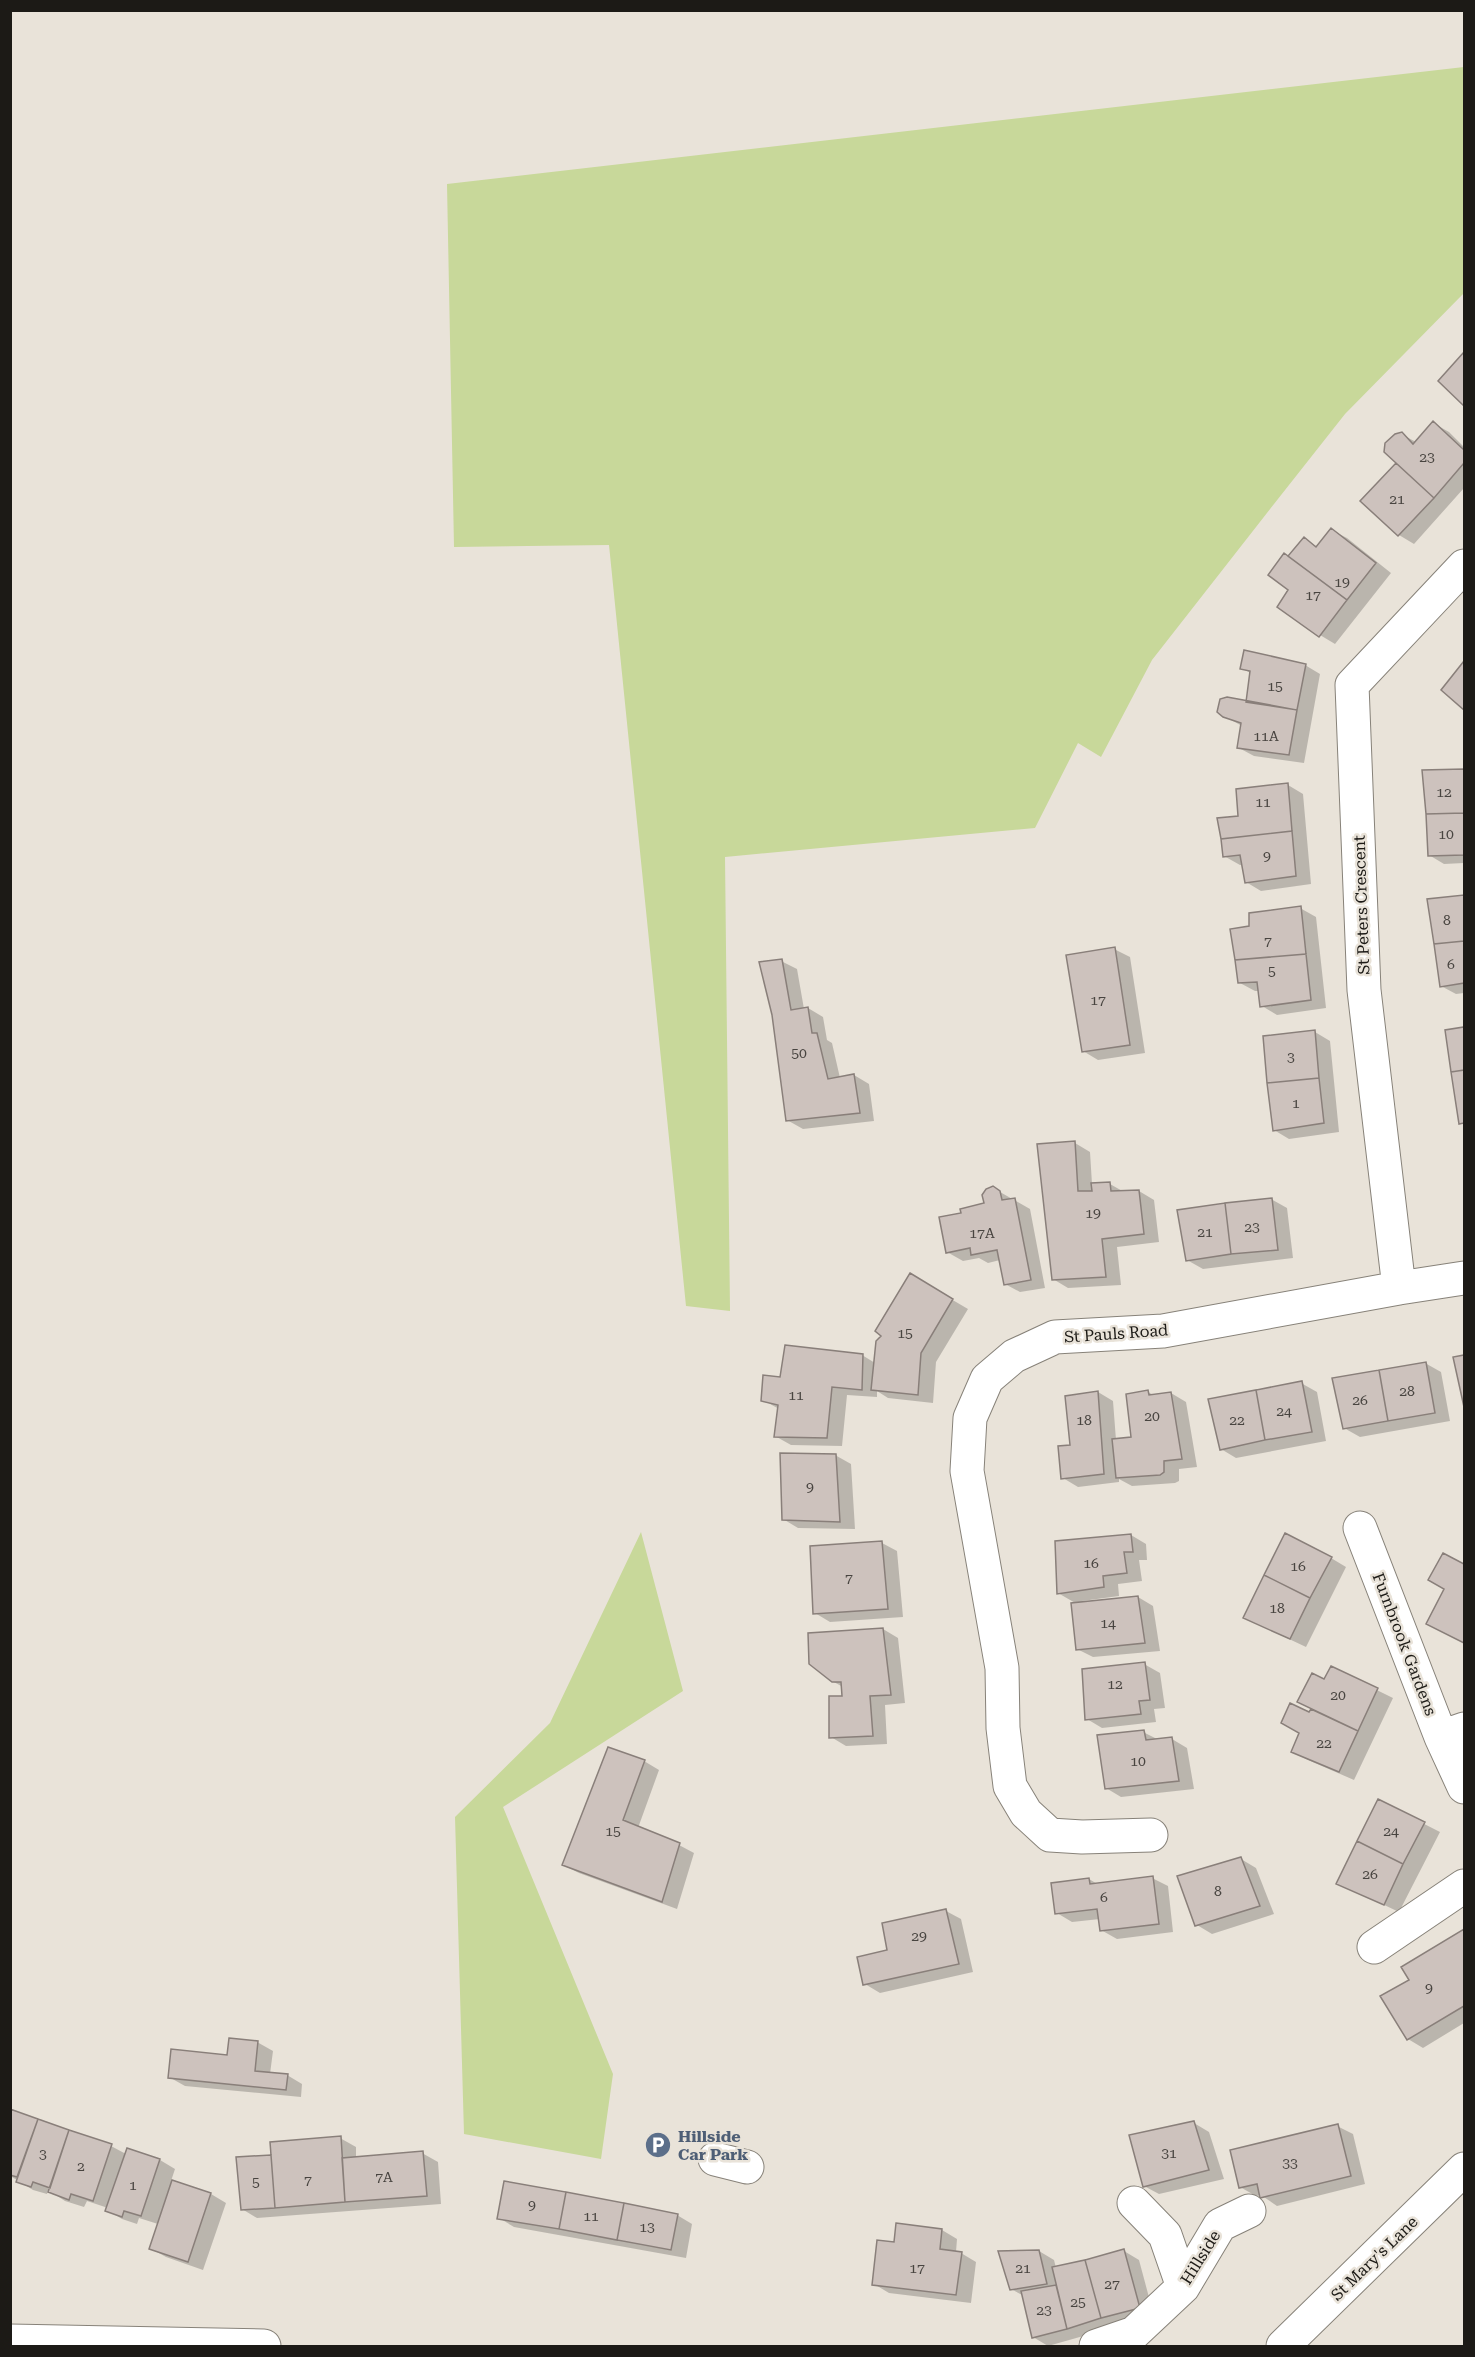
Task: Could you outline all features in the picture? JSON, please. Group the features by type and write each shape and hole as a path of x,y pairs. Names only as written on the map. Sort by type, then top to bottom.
{"street":[{"name":"St Peters Crescent","path":"1399,1288 1364,990 1352,685 1464,566"},
{"name":"St Pauls Road","path":"1151,1835 1082,1837 1050,1834 1026,1813 1010,1786 1003,1728 1002,1668 967,1471 970,1418 987,1379 1014,1356 1055,1337 1163,1331 1464,1278"},
{"name":"Furnbrook Gardens","path":"1360,1528 1453,1733 1464,1787"},
{"path":"1374,1947 1464,1886"},
{"path":"715,2159 747,2167"},
{"name":"St Mary's Lane","path":"1283,2346 1464,2169"},
{"path":"1134,2203 1166,2235 1183,2287"},
{"name":"Hillside","path":"1096,2346 1134,2333 1183,2287 1220,2225 1249,2211"},
{"path":"10,2341 164,2346 264,2346"}],"green space":[{"path":"1464,67 1464,293 1345,414 1274,504 1152,660 1101,757 1078,743 1035,828 725,857 730,1311 686,1306 609,545 454,547 447,184"},
{"path":"641,1532 683,1691 503,1807 613,2074 601,2159 464,2134 455,1817 550,1723"}],"building":[{"path":"1464,352 1464,406 1438,381"},
{"path":"1433,421 1464,450 1464,463 1434,498 1384,452 1385,443 1395,434 1402,432 1413,444"},
{"path":"1396,463 1434,498 1398,536 1360,501"},
{"path":"1331,528 1376,563 1347,600 1288,556 1304,537 1316,547"},
{"path":"1284,553 1347,600 1319,637 1277,607 1288,590 1268,575"},
{"path":"1244,650 1306,664 1297,710 1246,702 1250,671 1240,669"},
{"path":"1464,661 1464,710 1441,690"},
{"path":"1227,697 1297,710 1289,755 1237,748 1241,723 1223,717 1217,712 1220,699"},
{"path":"1464,769 1464,813 1426,814 1422,770"},
{"path":"1288,783 1292,831 1221,839 1217,818 1238,816 1236,789"},
{"path":"1464,813 1464,855 1428,856 1426,814"},
{"path":"1292,831 1296,876 1245,883 1240,855 1223,857 1221,839"},
{"path":"1464,895 1464,941 1434,944 1427,899"},
{"path":"1301,906 1306,954 1235,960 1230,929 1249,926 1249,913"},
{"path":"1464,941 1464,983 1440,987 1434,944"},
{"path":"1115,947 1130,1045 1082,1052 1066,955"},
{"path":"1306,954 1311,1000 1260,1007 1257,982 1238,983 1235,960"},
{"path":"782,959 791,1010 808,1007 812,1033 817,1033 828,1079 854,1074 860,1113 786,1121 772,1015 759,962"},
{"path":"1464,1027 1464,1070 1451,1072 1445,1030"},
{"path":"1315,1030 1319,1078 1267,1083 1263,1036"},
{"path":"1464,1070 1464,1123 1459,1124 1451,1072"},
{"path":"1319,1078 1324,1123 1273,1131 1267,1083"},
{"path":"1075,1141 1078,1191 1092,1191 1091,1183 1110,1182 1111,1191 1139,1190 1144,1234 1102,1239 1106,1277 1052,1280 1037,1144"},
{"path":"993,1186 1000,1191 1002,1200 1015,1198 1031,1280 1004,1285 997,1250 971,1255 970,1248 946,1253 939,1217 961,1213 960,1209 984,1203 982,1195 986,1189"},
{"path":"1272,1198 1278,1250 1231,1254 1225,1203"},
{"path":"1225,1203 1231,1254 1186,1261 1177,1210"},
{"path":"910,1273 953,1299 921,1353 918,1395 871,1390 876,1341 881,1336 875,1331"},
{"path":"785,1345 863,1354 862,1390 832,1387 827,1438 774,1437 778,1405 761,1401 763,1375 780,1377"},
{"path":"1464,1355 1464,1407 1453,1357"},
{"path":"1426,1362 1435,1413 1388,1421 1379,1370"},
{"path":"1379,1370 1388,1421 1343,1429 1332,1378"},
{"path":"1302,1381 1312,1432 1265,1440 1256,1390"},
{"path":"1148,1390 1149,1395 1171,1392 1182,1459 1164,1461 1164,1472 1160,1475 1116,1478 1112,1439 1131,1437 1126,1394"},
{"path":"1256,1390 1265,1440 1220,1450 1208,1399"},
{"path":"1098,1391 1104,1474 1061,1479 1058,1446 1070,1445 1065,1396"},
{"path":"780,1453 836,1454 840,1522 782,1520"},
{"path":"1285,1533 1332,1557 1310,1598 1264,1575"},
{"path":"1131,1534 1133,1552 1124,1552 1127,1573 1103,1576 1104,1587 1057,1594 1055,1541"},
{"path":"882,1541 888,1609 813,1614 810,1546"},
{"path":"1443,1553 1464,1564 1464,1643 1426,1624 1444,1589 1428,1580"},
{"path":"1264,1575 1310,1598 1290,1639 1243,1618"},
{"path":"1138,1596 1145,1643 1076,1650 1071,1603"},
{"path":"883,1628 891,1695 870,1696 873,1736 829,1738 829,1696 842,1696 841,1682 832,1682 809,1664 808,1633"},
{"path":"1145,1662 1150,1700 1139,1701 1141,1714 1085,1720 1082,1669"},
{"path":"1331,1666 1378,1688 1358,1731 1297,1702 1312,1673 1324,1679"},
{"path":"1290,1703 1309,1712 1311,1709 1358,1731 1339,1772 1291,1752 1299,1733 1281,1723"},
{"path":"1144,1730 1146,1740 1172,1737 1179,1781 1105,1789 1097,1735"},
{"path":"608,1747 645,1760 623,1820 680,1843 662,1902 562,1865"},
{"path":"1378,1799 1425,1822 1403,1864 1357,1841"},
{"path":"1357,1841 1403,1864 1384,1905 1336,1884"},
{"path":"1241,1857 1260,1906 1195,1926 1177,1876"},
{"path":"1153,1876 1159,1924 1100,1931 1097,1909 1055,1914 1051,1883 1089,1878 1090,1884"},
{"path":"946,1909 959,1964 863,1985 857,1957 887,1950 882,1923"},
{"path":"1464,1929 1464,2006 1407,2040 1380,1996 1409,1980 1401,1967"},
{"path":"229,2038 258,2041 255,2071 288,2074 286,2090 168,2078 171,2049 227,2055"},
{"path":"10,2109 38,2119 17,2177 10,2175"},
{"path":"38,2119 69,2130 50,2188 33,2182 31,2187 16,2182"},
{"path":"1194,2121 1209,2170 1143,2187 1129,2135"},
{"path":"1338,2124 1351,2176 1260,2198 1257,2184 1239,2188 1230,2150"},
{"path":"69,2130 112,2144 93,2201 71,2194 69,2200 48,2192"},
{"path":"341,2136 345,2202 275,2208 270,2142"},
{"path":"127,2148 160,2159 141,2216 124,2211 122,2217 105,2211"},
{"path":"423,2151 427,2196 345,2202 342,2158"},
{"path":"271,2155 275,2208 241,2210 236,2157"},
{"path":"172,2180 211,2193 188,2262 149,2249"},
{"path":"504,2181 566,2192 559,2229 497,2219"},
{"path":"566,2192 624,2203 617,2240 559,2229"},
{"path":"624,2203 678,2214 671,2250 617,2240"},
{"path":"896,2223 942,2229 940,2249 962,2252 956,2295 872,2285 877,2240 894,2242"},
{"path":"1124,2249 1140,2308 1101,2318 1085,2260"},
{"path":"1039,2250 1047,2284 1010,2290 998,2251"},
{"path":"1085,2260 1101,2318 1067,2329 1052,2267"},
{"path":"1056,2285 1067,2329 1032,2338 1021,2291"}],"place":[{"name":"Hillside Car Park","path":"658,2145"}]}
